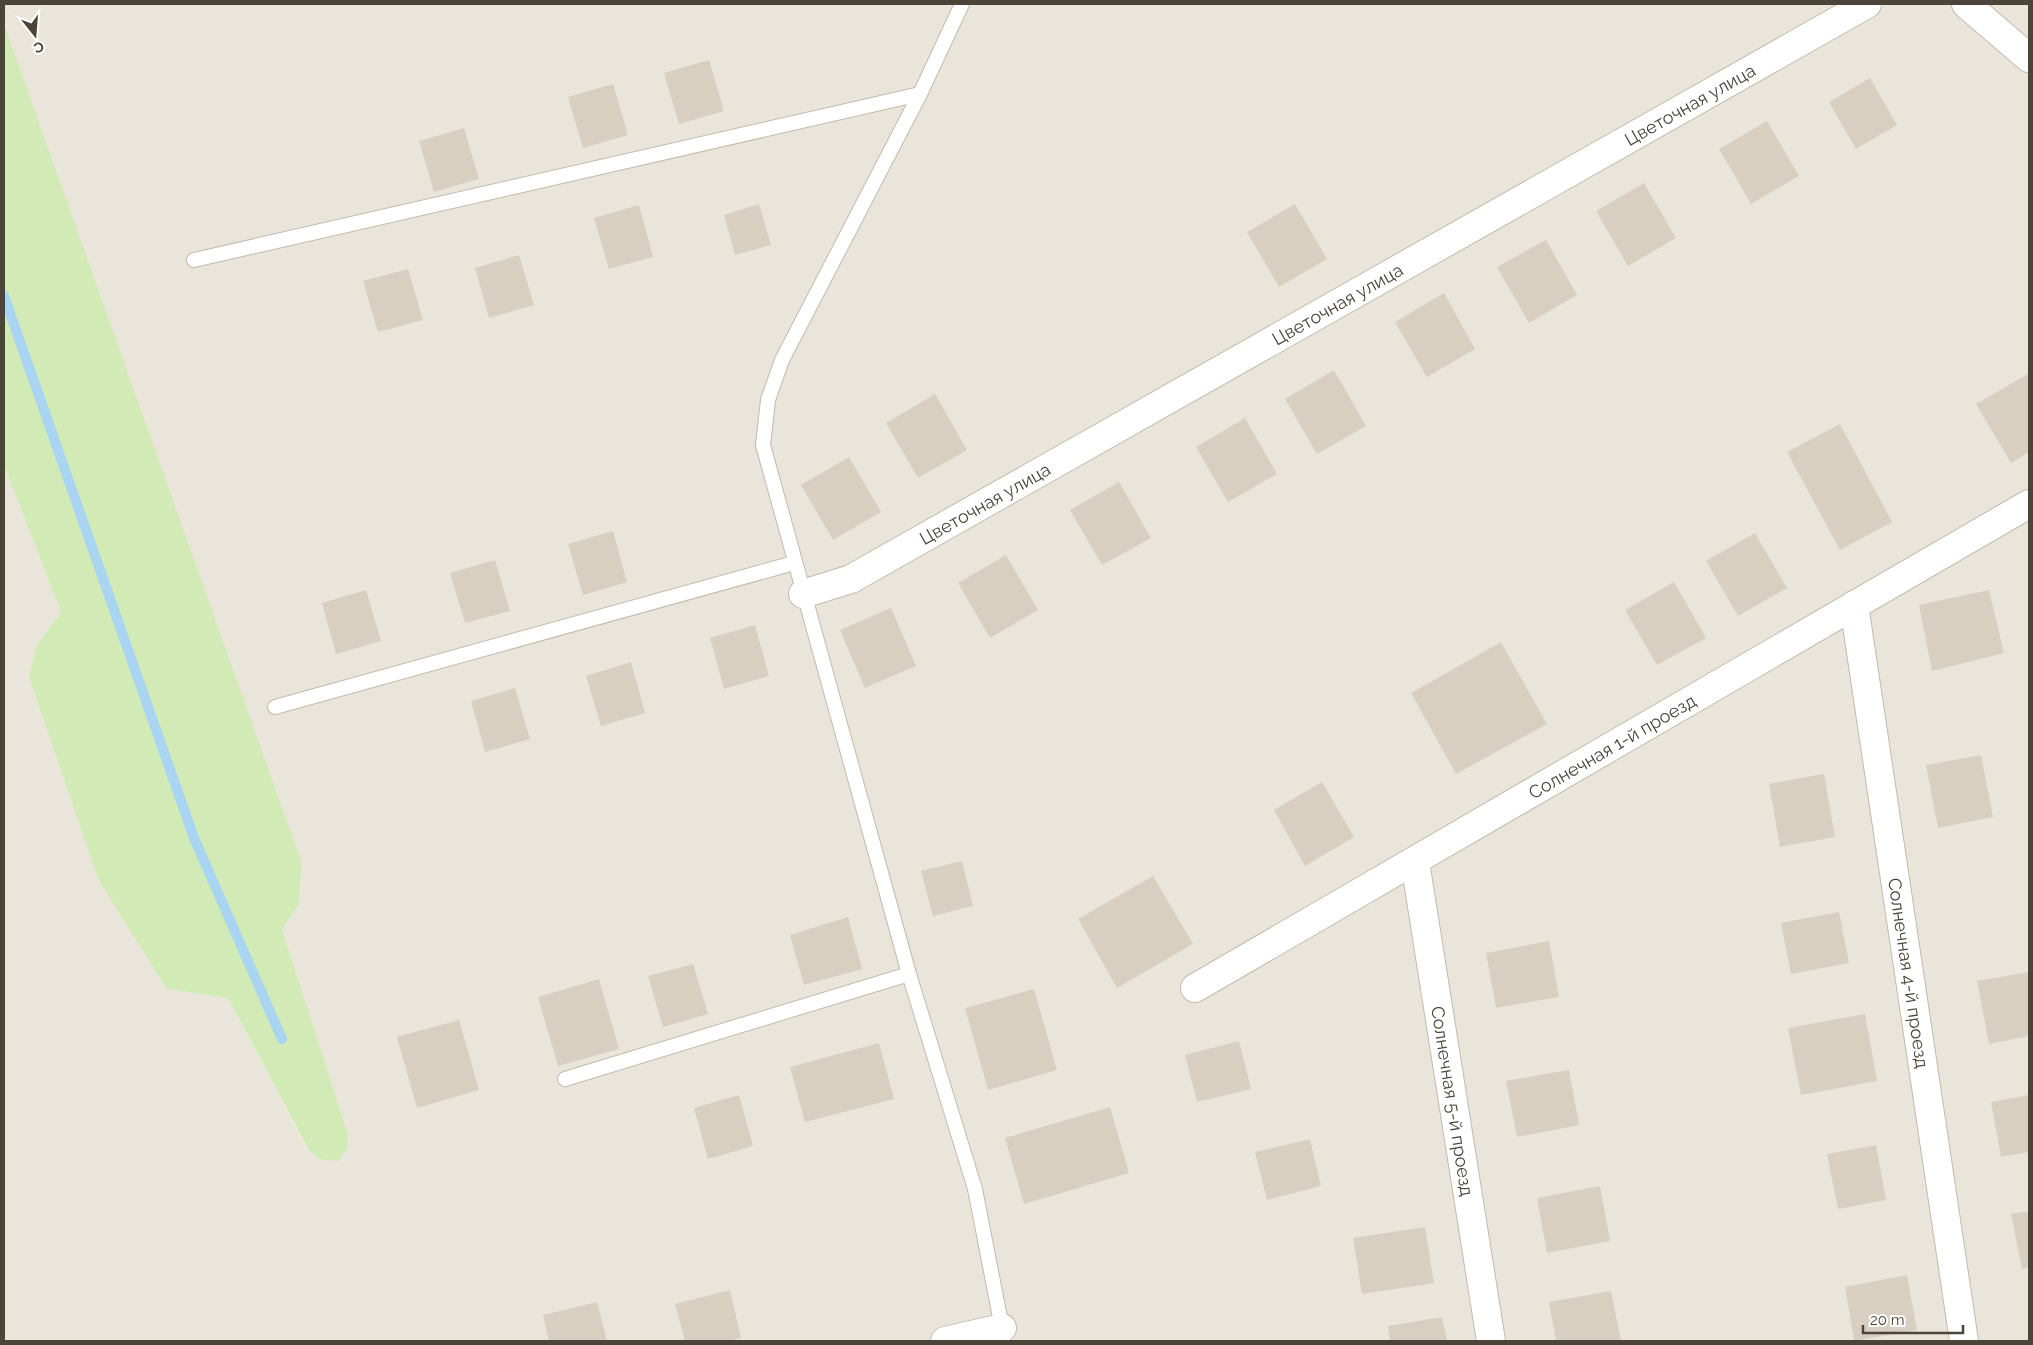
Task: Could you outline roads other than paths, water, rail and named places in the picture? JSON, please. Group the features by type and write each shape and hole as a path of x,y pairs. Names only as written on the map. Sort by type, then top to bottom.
{"street":[{"name":"Цветочная улица","path":"802,594 850,579 1867,4"},
{"path":"1966,4 2029,58"},
{"name":"Солнечная 1-й проезд","path":"1195,988 2029,504"},
{"name":"Солнечная 4-й проезд","path":"1854,604 1964,1341"},
{"name":"Солнечная 5-й проезд","path":"1415,862 1491,1341"},
{"path":"944,1341 1003,1335"}],"lane":[{"path":"962,4 920,94 782,360 768,400 763,445 802,594 909,974 975,1189 1003,1335"},
{"path":"194,260 920,94"},
{"path":"275,707 794,563"},
{"path":"565,1079 909,974"}],"waterway":[{"path":"4,296 194,838 282,1039"}]}
